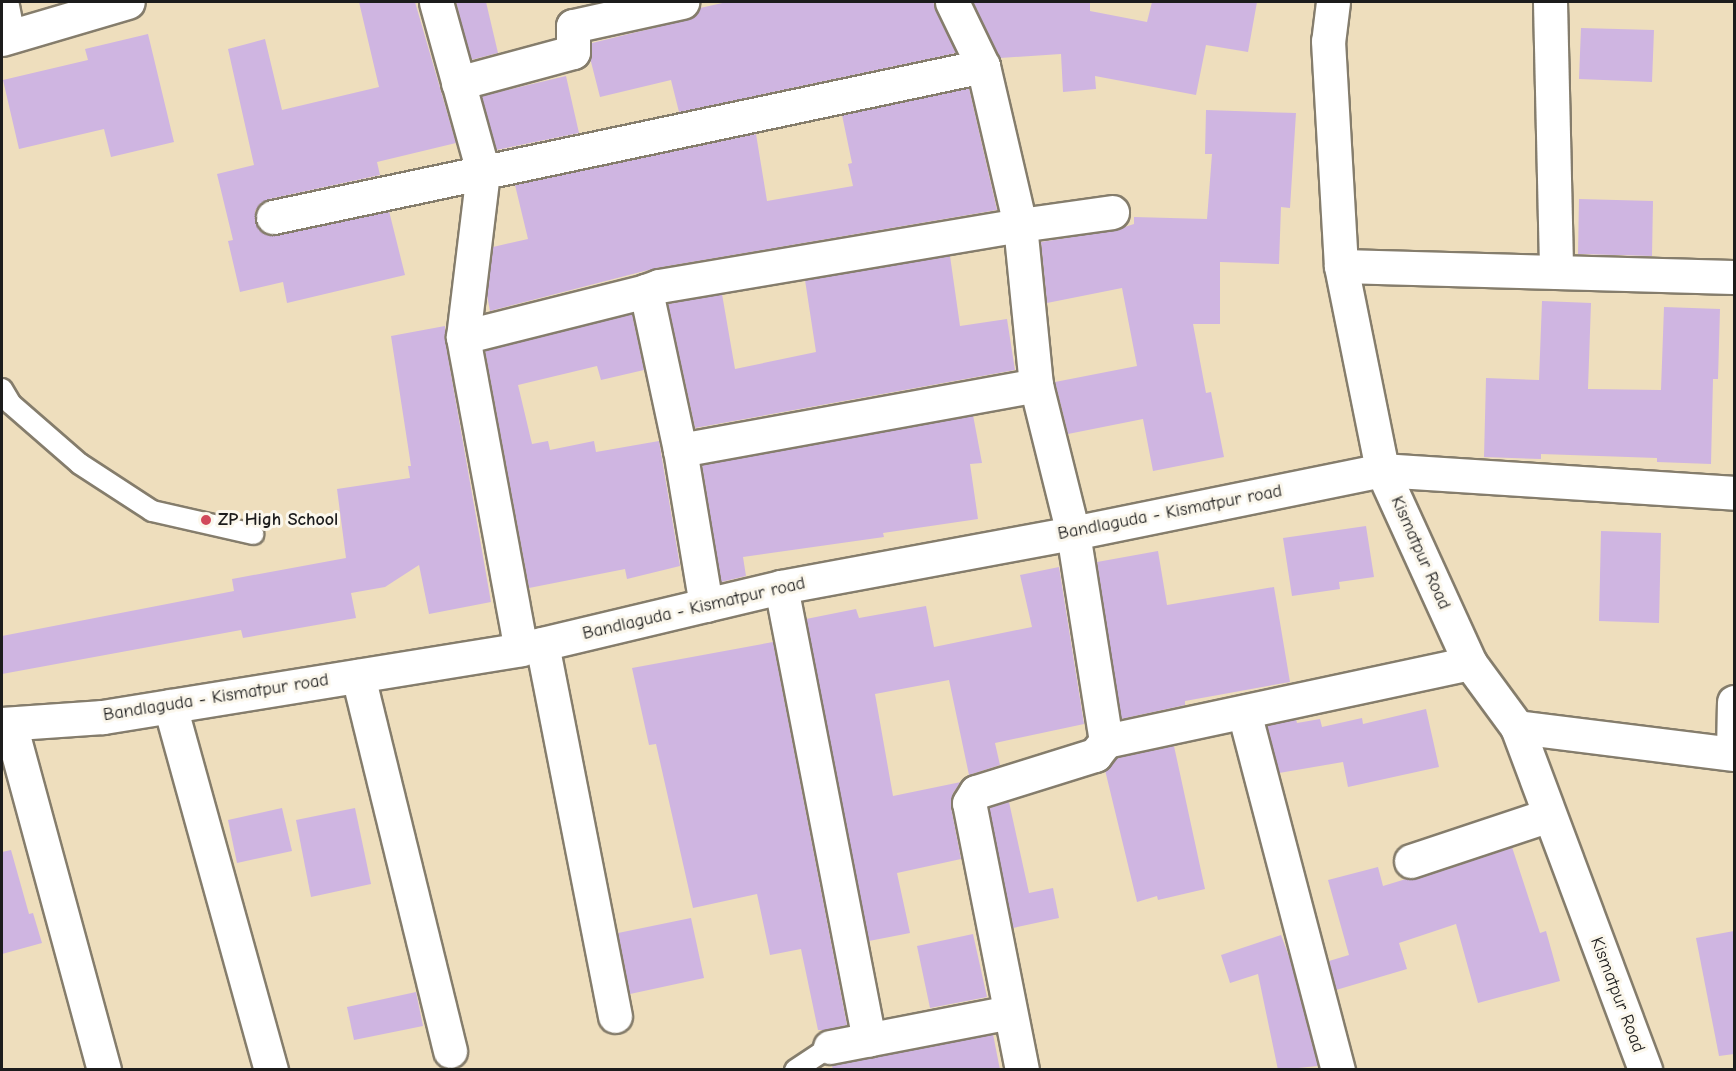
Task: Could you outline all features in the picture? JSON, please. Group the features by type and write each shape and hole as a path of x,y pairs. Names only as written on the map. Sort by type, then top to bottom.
{"street":[{"path":"4,27 128,2"},
{"path":"436,2 483,172 463,337 615,1016"},
{"path":"458,83 573,52 573,26 682,2"},
{"path":"952,2 983,66 1020,225 1036,385 1073,533 1106,741"},
{"name":"Kismatpur Road","path":"1333,2 1328,41 1341,267 1382,470 1470,663 1516,727 1644,1070"},
{"path":"1550,2 1556,272"},
{"path":"273,216 983,66"},
{"path":"463,337 659,286 1020,225 1112,212"},
{"path":"1341,267 1734,277"},
{"path":"646,291 680,450 706,604"},
{"path":"680,450 1036,385"},
{"name":"Bandlaguda - Kismatpur road","path":"6,724 103,717 531,647 781,587 1073,533 1382,470 1734,493"},
{"path":"781,587 869,1040"},
{"path":"1022,1070 969,803 976,792 1095,755 1106,741 1470,663"},
{"path":"358,676 450,1051"},
{"path":"1516,727 1734,754 1734,702"},
{"path":"170,706 271,1070"},
{"path":"1244,712 1338,1070"},
{"path":"6,724 104,1070"},
{"path":"1411,861 1549,815"},
{"path":"830,1047 1010,1012"}],"lane":[{"path":"2,389 11,404 80,464 152,511 253,534"},
{"path":"795,1070 830,1047"}],"building":[{"path":"359,2 415,2 456,143 377,162 380,175 269,199 260,204 255,211 255,220 260,230 268,235 276,235 389,211 405,275 287,303 283,282 240,292 228,241 233,240 217,174 254,165 228,49 265,39 282,110 379,87"},
{"path":"456,2 486,2 498,53 471,60"},
{"path":"727,2 933,2 956,53 679,112 671,80 600,97 590,58 592,43 686,20 694,16 700,8"},
{"path":"973,2 1090,2 1090,11 1147,22 1152,2 1257,2 1248,52 1206,45 1196,95 1095,76 1096,89 1063,92 1061,54 1000,58"},
{"path":"1581,28 1654,30 1652,82 1579,79"},
{"path":"148,34 174,142 111,157 104,129 19,149 3,80 88,60 85,49"},
{"path":"566,76 579,133 496,150 481,96"},
{"path":"969,88 997,210 656,268 490,311 487,295 493,247 528,239 515,185 756,134 767,201 853,186 848,164 852,163 842,115"},
{"path":"1206,110 1296,113 1290,208 1281,207 1279,264 1220,262 1220,324 1193,324 1206,393 1211,392 1224,457 1153,471 1143,419 1068,434 1055,382 1137,366 1122,288 1047,303 1041,242 1115,230 1134,224 1134,217 1207,219 1212,154 1205,154"},
{"path":"1579,199 1653,201 1652,256 1578,254"},
{"path":"950,256 960,326 1007,319 1015,370 695,428 668,304 722,294 735,369 816,352 805,280"},
{"path":"1542,301 1591,303 1588,389 1661,390 1664,307 1720,309 1718,379 1713,379 1711,464 1657,462 1657,458 1541,454 1541,459 1484,457 1486,378 1539,380"},
{"path":"632,314 644,370 601,380 597,366 518,385 532,444 548,441 550,450 594,441 596,452 659,441 680,566 627,579 625,569 529,588 485,351"},
{"path":"445,326 445,340 491,602 429,614 419,565 385,587 351,593 356,618 243,638 241,630 2,674 2,636 234,591 232,579 346,558 337,489 410,478 408,466 411,466 391,336"},
{"path":"973,415 982,463 970,464 978,519 883,533 884,537 743,557 746,576 721,582 702,465"},
{"path":"1366,526 1374,577 1339,582 1340,589 1292,596 1283,538"},
{"path":"1601,531 1661,533 1659,623 1599,621"},
{"path":"1158,551 1167,605 1274,587 1290,682 1185,701 1185,705 1121,719 1097,562"},
{"path":"1059,567 1084,724 995,743 1000,765 969,775 949,680 875,694 893,796 961,782 953,793 951,807 961,859 897,873 910,933 869,941 806,619 856,609 859,618 926,606 934,647 1032,627 1020,575"},
{"path":"773,642 847,1025 824,1030 818,1030 801,949 770,955 757,894 693,908 656,744 649,745 632,668"},
{"path":"1426,709 1439,767 1348,787 1343,762 1279,773 1267,726 1296,719 1297,723 1320,719 1322,727 1362,718 1363,724"},
{"path":"1174,746 1205,889 1158,900 1157,896 1137,902 1105,770 1117,758"},
{"path":"1009,802 1029,893 1053,888 1059,918 1013,928 989,808"},
{"path":"282,808 292,851 237,863 228,820"},
{"path":"355,808 371,884 311,897 296,820"},
{"path":"1512,847 1540,933 1546,931 1560,981 1478,1003 1456,924 1399,943 1407,969 1336,990 1329,961 1349,955 1328,880 1378,867 1383,886 1406,879 1417,879"},
{"path":"11,850 29,914 33,913 42,943 2,954 2,852"},
{"path":"691,918 704,978 630,994 618,933"},
{"path":"1734,931 1734,1054 1719,1056 1696,938"},
{"path":"973,934 987,997 930,1008 917,946"},
{"path":"1281,935 1290,959 1318,1066 1278,1070 1258,974 1230,983 1221,955"},
{"path":"416,992 423,1026 354,1040 347,1007"},
{"path":"993,1034 1000,1070 833,1070 832,1065"}],"place":[{"name":"ZP High School","path":"206,520"}]}
